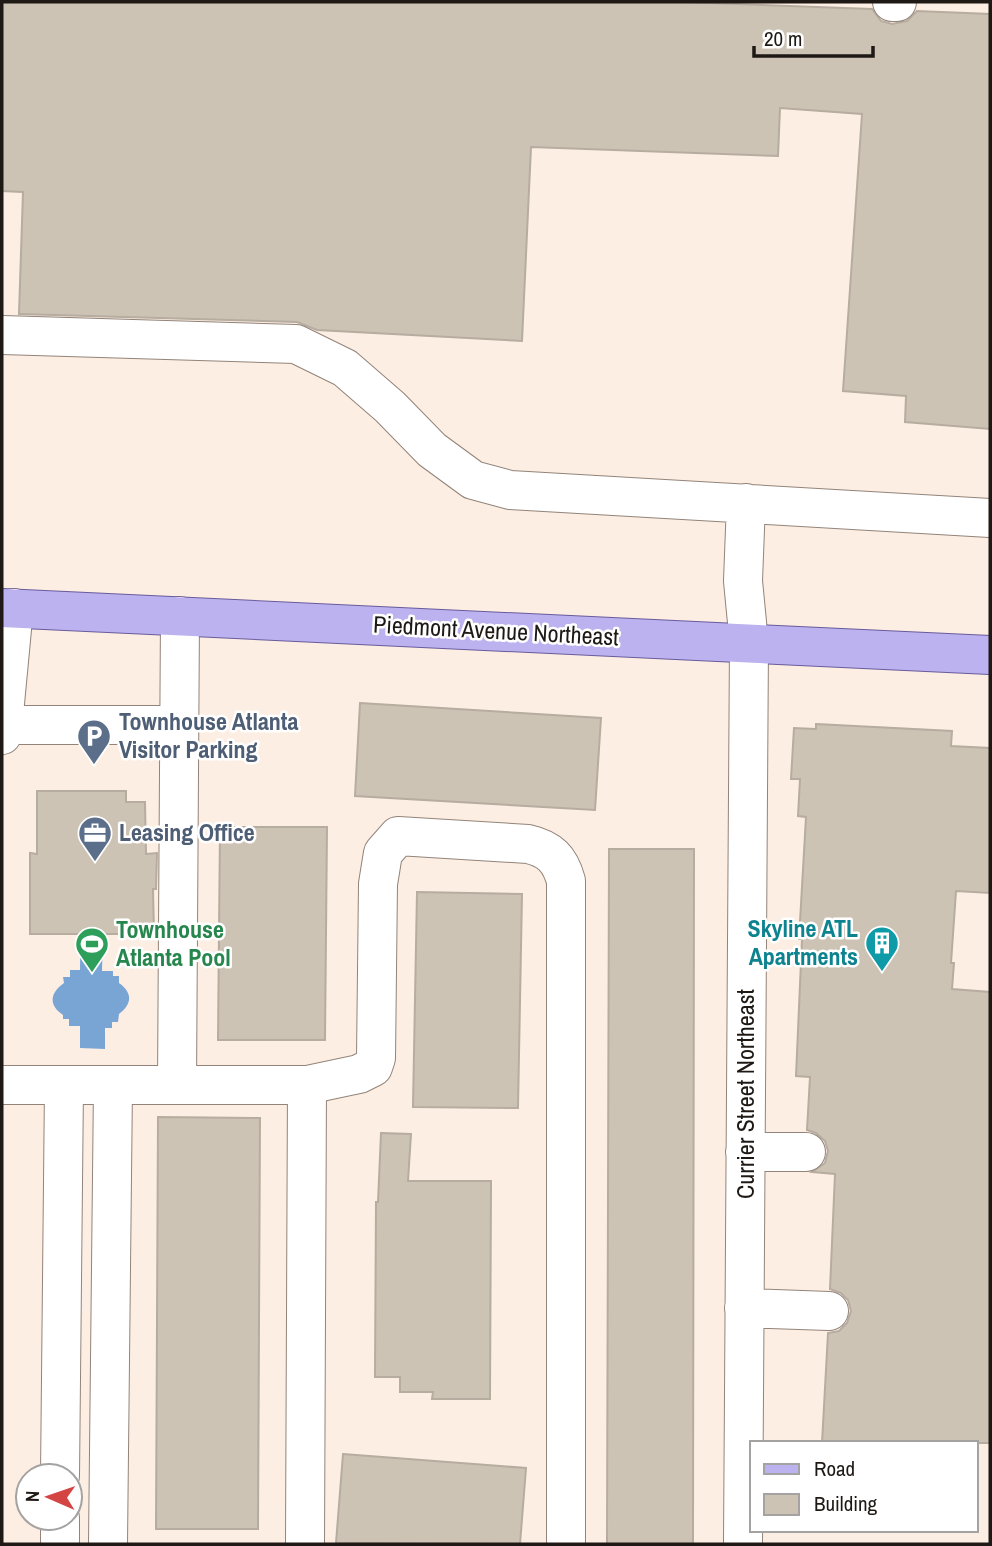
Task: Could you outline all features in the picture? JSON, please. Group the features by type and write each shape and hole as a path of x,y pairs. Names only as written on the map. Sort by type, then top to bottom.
{"main road":[{"name":"Piedmont Avenue Northeast","path":"8,608 990,655"}],"street":[{"path":"892,2 897,2"},
{"path":"2,335 296,344 345,368 390,407 432,450 472,480 510,490 990,518"},
{"name":"Currier Street Northeast","path":"743,1544 749,643 743,580 746,503"},
{"path":"8,608 2,730 179,743"},
{"path":"177,1085 180,616"},
{"path":"2,1085 307,1085 359,1074 373,1067 376,1058 378,884 383,853 398,836 528,844 543,847 555,856 562,866 566,881 566,1544"},
{"path":"60,1462 64,1085"},
{"path":"108,1544 113,1085"},
{"path":"304,1544 307,1085"},
{"path":"745,1152 806,1152"},
{"path":"744,1308 829,1311"}],"water":[{"name":"Townhouse Atlanta Pool","path":"81,894 104,894 102,971 113,971 113,976 119,976 119,983 129,995 118,1022 112,1022 112,1028 105,1028 105,1049 80,1048 80,1026 69,1026 69,1019 63,1019 63,1015 53,1003 56,991 64,983 63,977 70,977 70,970 80,970"}],"building":[{"path":"2,2 682,2 872,9 881,21 892,24 907,21 917,11 990,14 990,429 905,422 906,396 843,391 862,114 780,108 778,156 531,147 522,341 317,330 297,322 19,314 23,192 2,191"},
{"path":"360,703 601,718 595,810 355,796"},
{"name":"Skyline ATL Apartments","path":"816,724 952,731 951,746 990,748 990,893 956,891 951,963 954,963 952,989 990,992 990,1443 822,1441 828,1333 839,1331 847,1323 851,1311 848,1300 841,1293 830,1289 835,1174 812,1172 825,1163 828,1151 825,1141 816,1133 807,1130 810,1077 796,1076 802,939 799,939 806,817 798,816 800,779 791,779 794,728 816,729"},
{"name":"Leasing Office","path":"37,791 126,791 126,802 145,802 146,854 157,853 156,889 153,889 154,934 30,934 30,853 37,854"},
{"path":"220,827 327,827 325,1040 218,1040"},
{"path":"609,849 694,849 693,1544 607,1544"},
{"path":"417,892 522,894 518,1108 413,1107"},
{"path":"158,1117 260,1118 258,1529 156,1529"},
{"path":"381,1133 411,1134 408,1181 491,1181 490,1399 432,1399 433,1392 400,1392 400,1377 375,1377 376,1202"},
{"path":"343,1454 526,1468 520,1544 336,1543"}],"place":[{"name":"Townhouse Atlanta Visitor Parking","path":"94,766"},
{"name":"Leasing Office","path":"95,863"},
{"name":"Skyline ATL Apartments","path":"882,973"},
{"name":"Townhouse Atlanta Pool","path":"92,974"}]}
